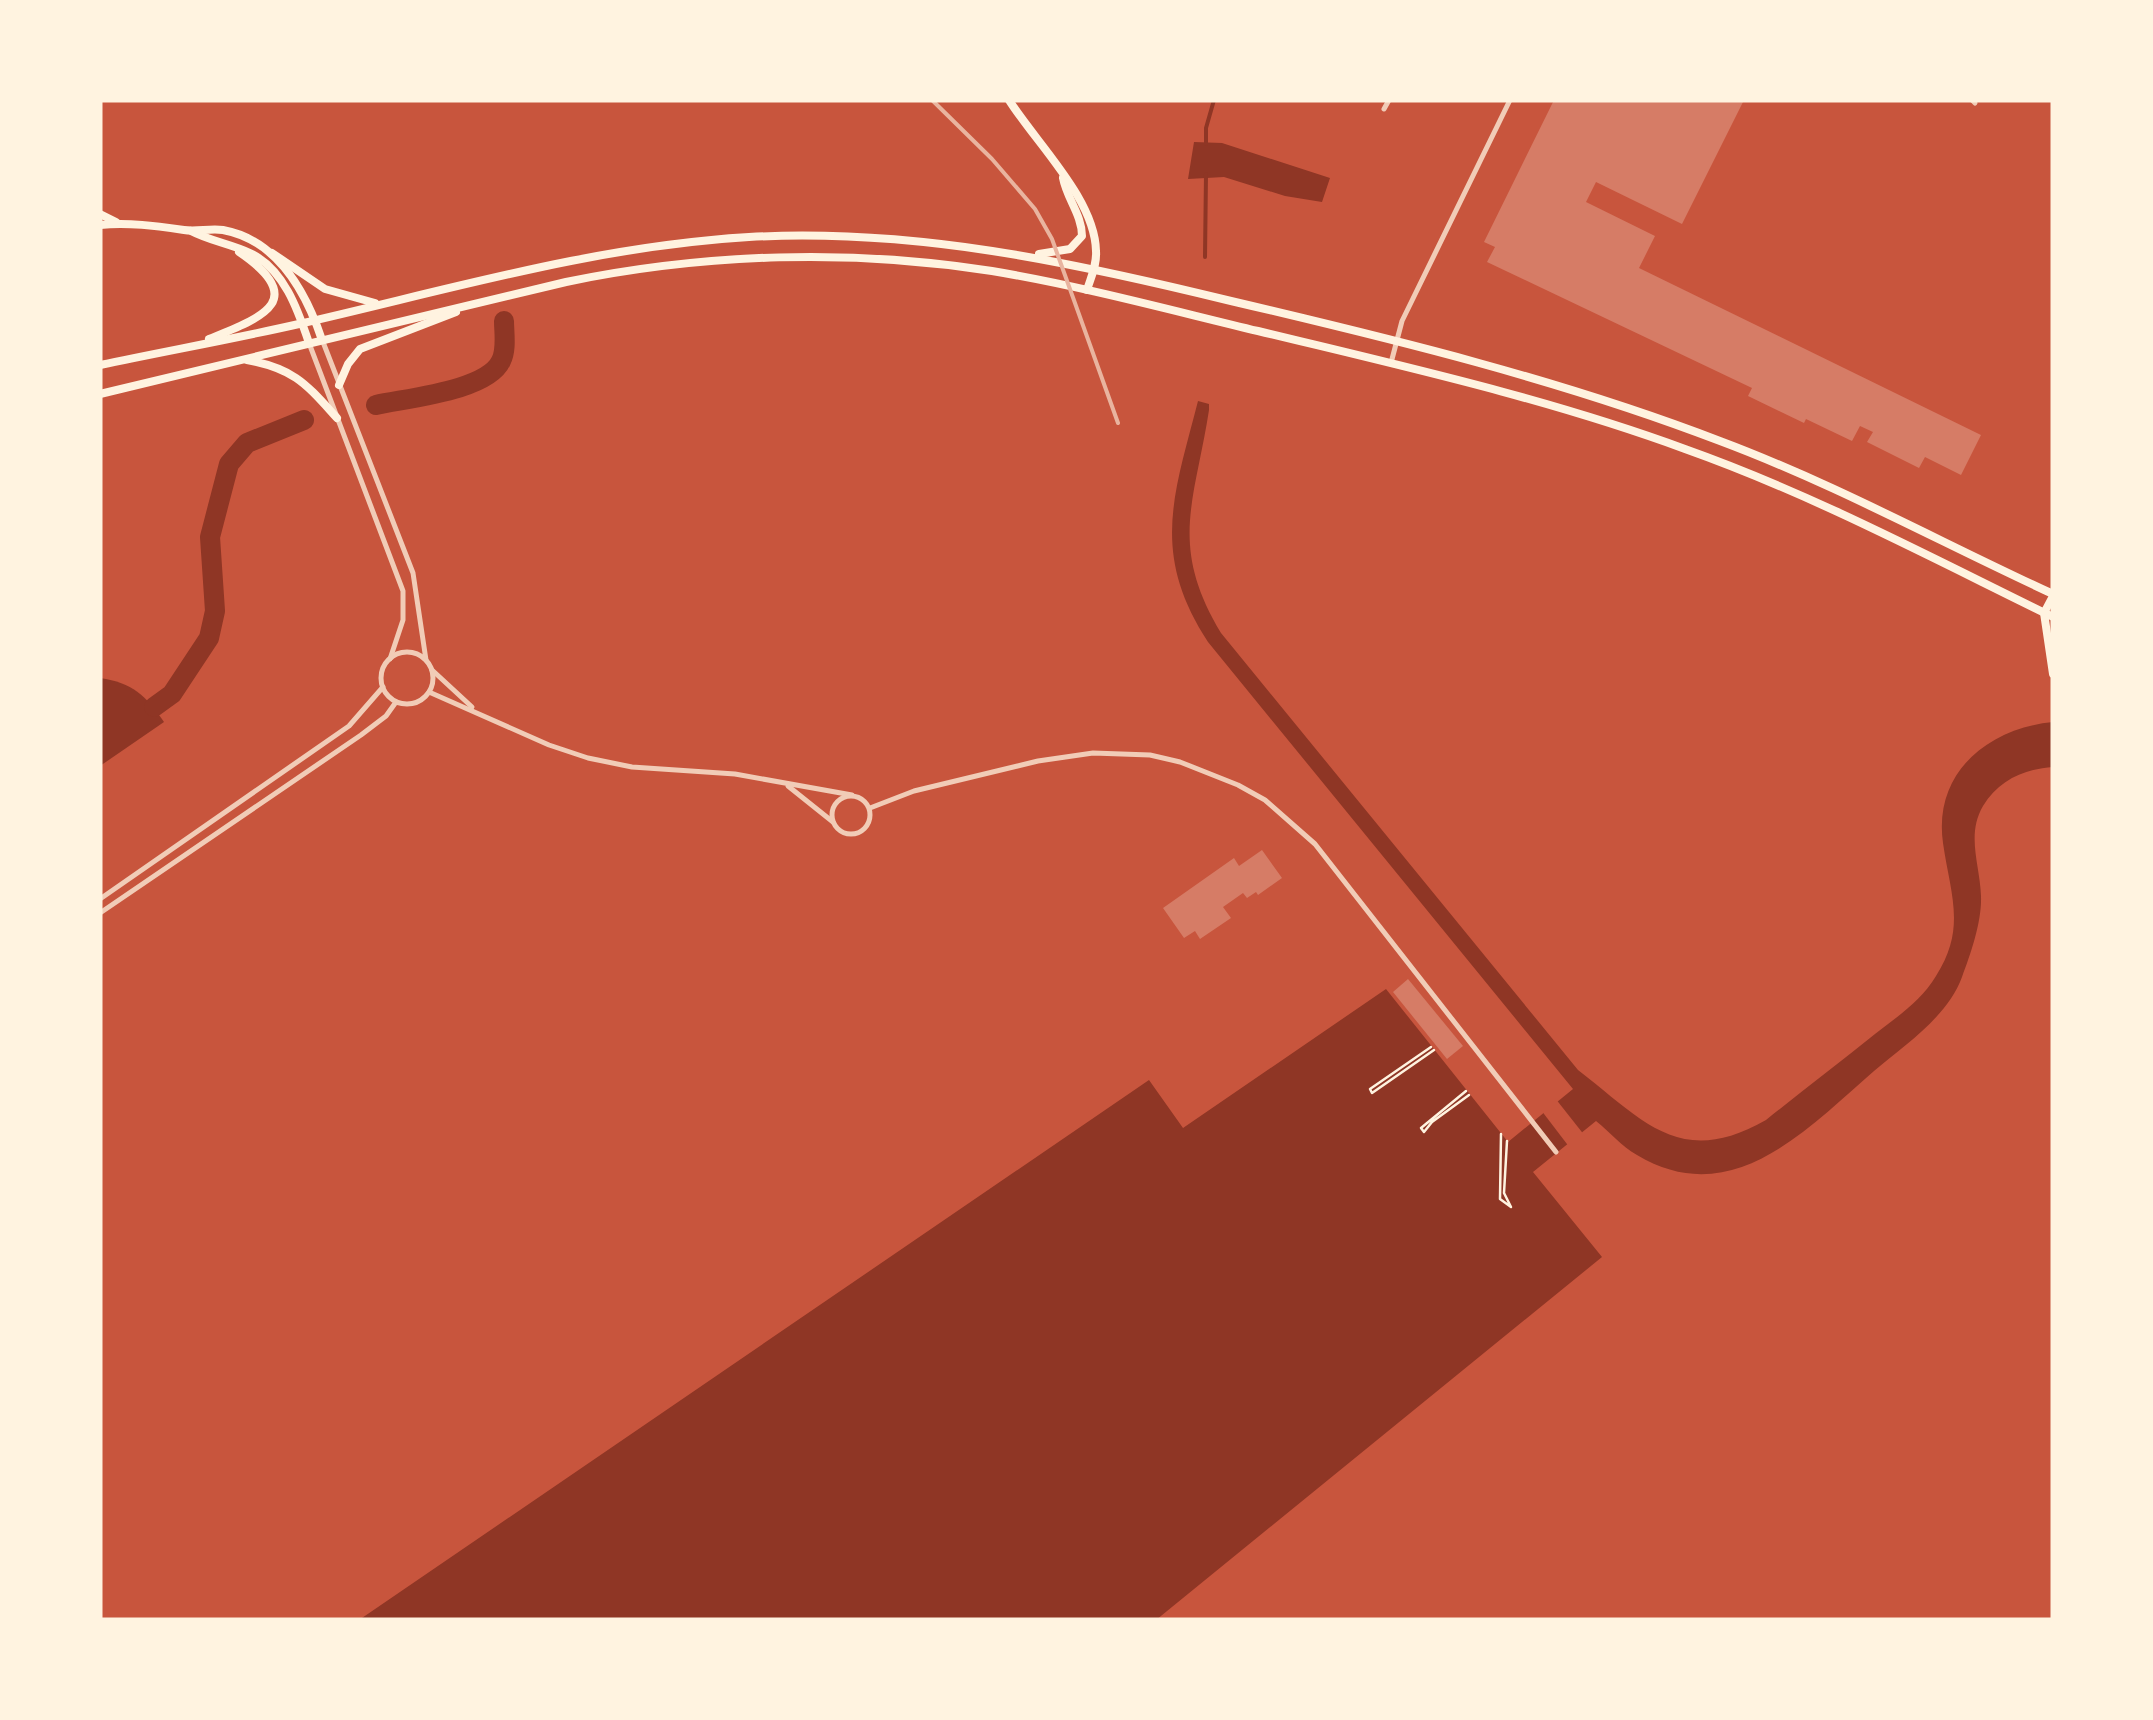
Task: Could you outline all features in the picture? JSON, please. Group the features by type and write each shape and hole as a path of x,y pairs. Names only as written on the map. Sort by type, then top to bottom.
{"main road":[{"path":"1009,100 1079,196 1090,221 1096,251 1091,287"},
{"path":"1030,256 1060,252 1075,245 1082,236 1081,222 1062,176"},
{"path":"100,214 116,222"},
{"path":"100,225 116,222 191,231 226,230 253,241 325,289 379,304"},
{"path":"191,231 251,253 264,263 287,290 309,343"},
{"path":"100,365 589,257 746,238 872,238 956,244 1084,265 1398,340 1610,401 1722,441 1856,497 2053,595 2048,615 2053,674"},
{"path":"195,346 263,316 273,296 268,275 232,247"},
{"path":"267,250 291,275 322,340"},
{"path":"100,394 613,273 779,257 899,260 1091,287 1520,394 1688,450 1827,507 2048,615"},
{"path":"339,385 360,349 479,303"},
{"path":"242,360 288,371 306,384 337,418"}],"street":[{"path":"1384,109 1389,100"},
{"path":"1392,362 1408,308 1510,100"},
{"path":"322,340 417,592 426,660 478,712"},
{"path":"309,343 403,592 404,620 381,677 382,687 396,702 416,703 429,692 432,669"},
{"path":"390,659 408,652 426,660"},
{"path":"100,899 349,726 382,687"},
{"path":"429,692 588,758 632,766 735,774 852,795 866,801 870,823 859,833 844,833 785,784"},
{"path":"100,913 361,736 386,716 396,702"},
{"path":"870,808 914,791 1093,753 1150,756 1226,779 1265,800 1315,844 1556,1152"},
{"path":"833,822 835,804 852,795"}],"path":[{"path":"1432,1049 1372,1093 1370,1090 1432,1049"},
{"path":"1467,1093 1432,1122 1424,1132 1421,1128 1467,1093"},
{"path":"1501,1134 1500,1199 1511,1208 1504,1193 1508,1142"}],"shaded area":[{"path":"1194,142 1222,143 1330,178 1322,202 1285,196 1224,177 1188,179"},
{"path":"1198,401 1209,404 1209,410 1193,497 1190,548 1205,602 1221,633 1578,1070 1664,1132 1686,1139 1710,1140 1736,1134 1766,1120 1923,993 1945,959 1954,926 1943,843 1942,818 1947,795 1970,758 1987,744 2007,733 2053,722 2053,767 2022,773 2005,783 1989,797 1978,817 1975,839 1980,916 1962,977 1947,1004 1912,1040 1822,1117 1766,1156 1736,1169 1705,1174 1672,1170 1637,1155 1596,1121 1533,1172 1602,1257 1156,1620 359,1620 1149,1080 1183,1128 1386,989 1508,1142 1573,1089 1208,642 1190,610 1173,551 1172,523 1181,466"},
{"path":"100,678 137,692 164,722 100,766"}],"pier":[{"path":"1555,1098 1585,1136 1570,1148 1541,1110"}],"building":[{"path":"1554,100 1744,100 1682,224 1596,182 1586,202 1655,236 1639,268 1981,435 1961,475 1925,457 1919,468 1867,442 1873,432 1860,426 1852,441 1806,419 1804,423 1748,396 1752,388 1487,262 1495,247 1484,242"},
{"path":"1262,850 1282,878 1258,895 1256,892 1247,898 1243,893 1223,907 1231,918 1200,939 1195,931 1184,938 1163,908 1234,858 1239,866"},
{"path":"1408,979 1463,1046 1447,1059 1393,992"}],"waterway":[{"path":"1206,144 1214,100"},
{"path":"1205,257 1206,174"},
{"path":"376,405 480,380 501,361 504,321"},
{"path":"154,707 172,694 209,638 215,611 210,537 229,464 247,443 304,420"}],"railway":[{"path":"932,100 992,159 1035,209 1052,239 1118,423"}]}
